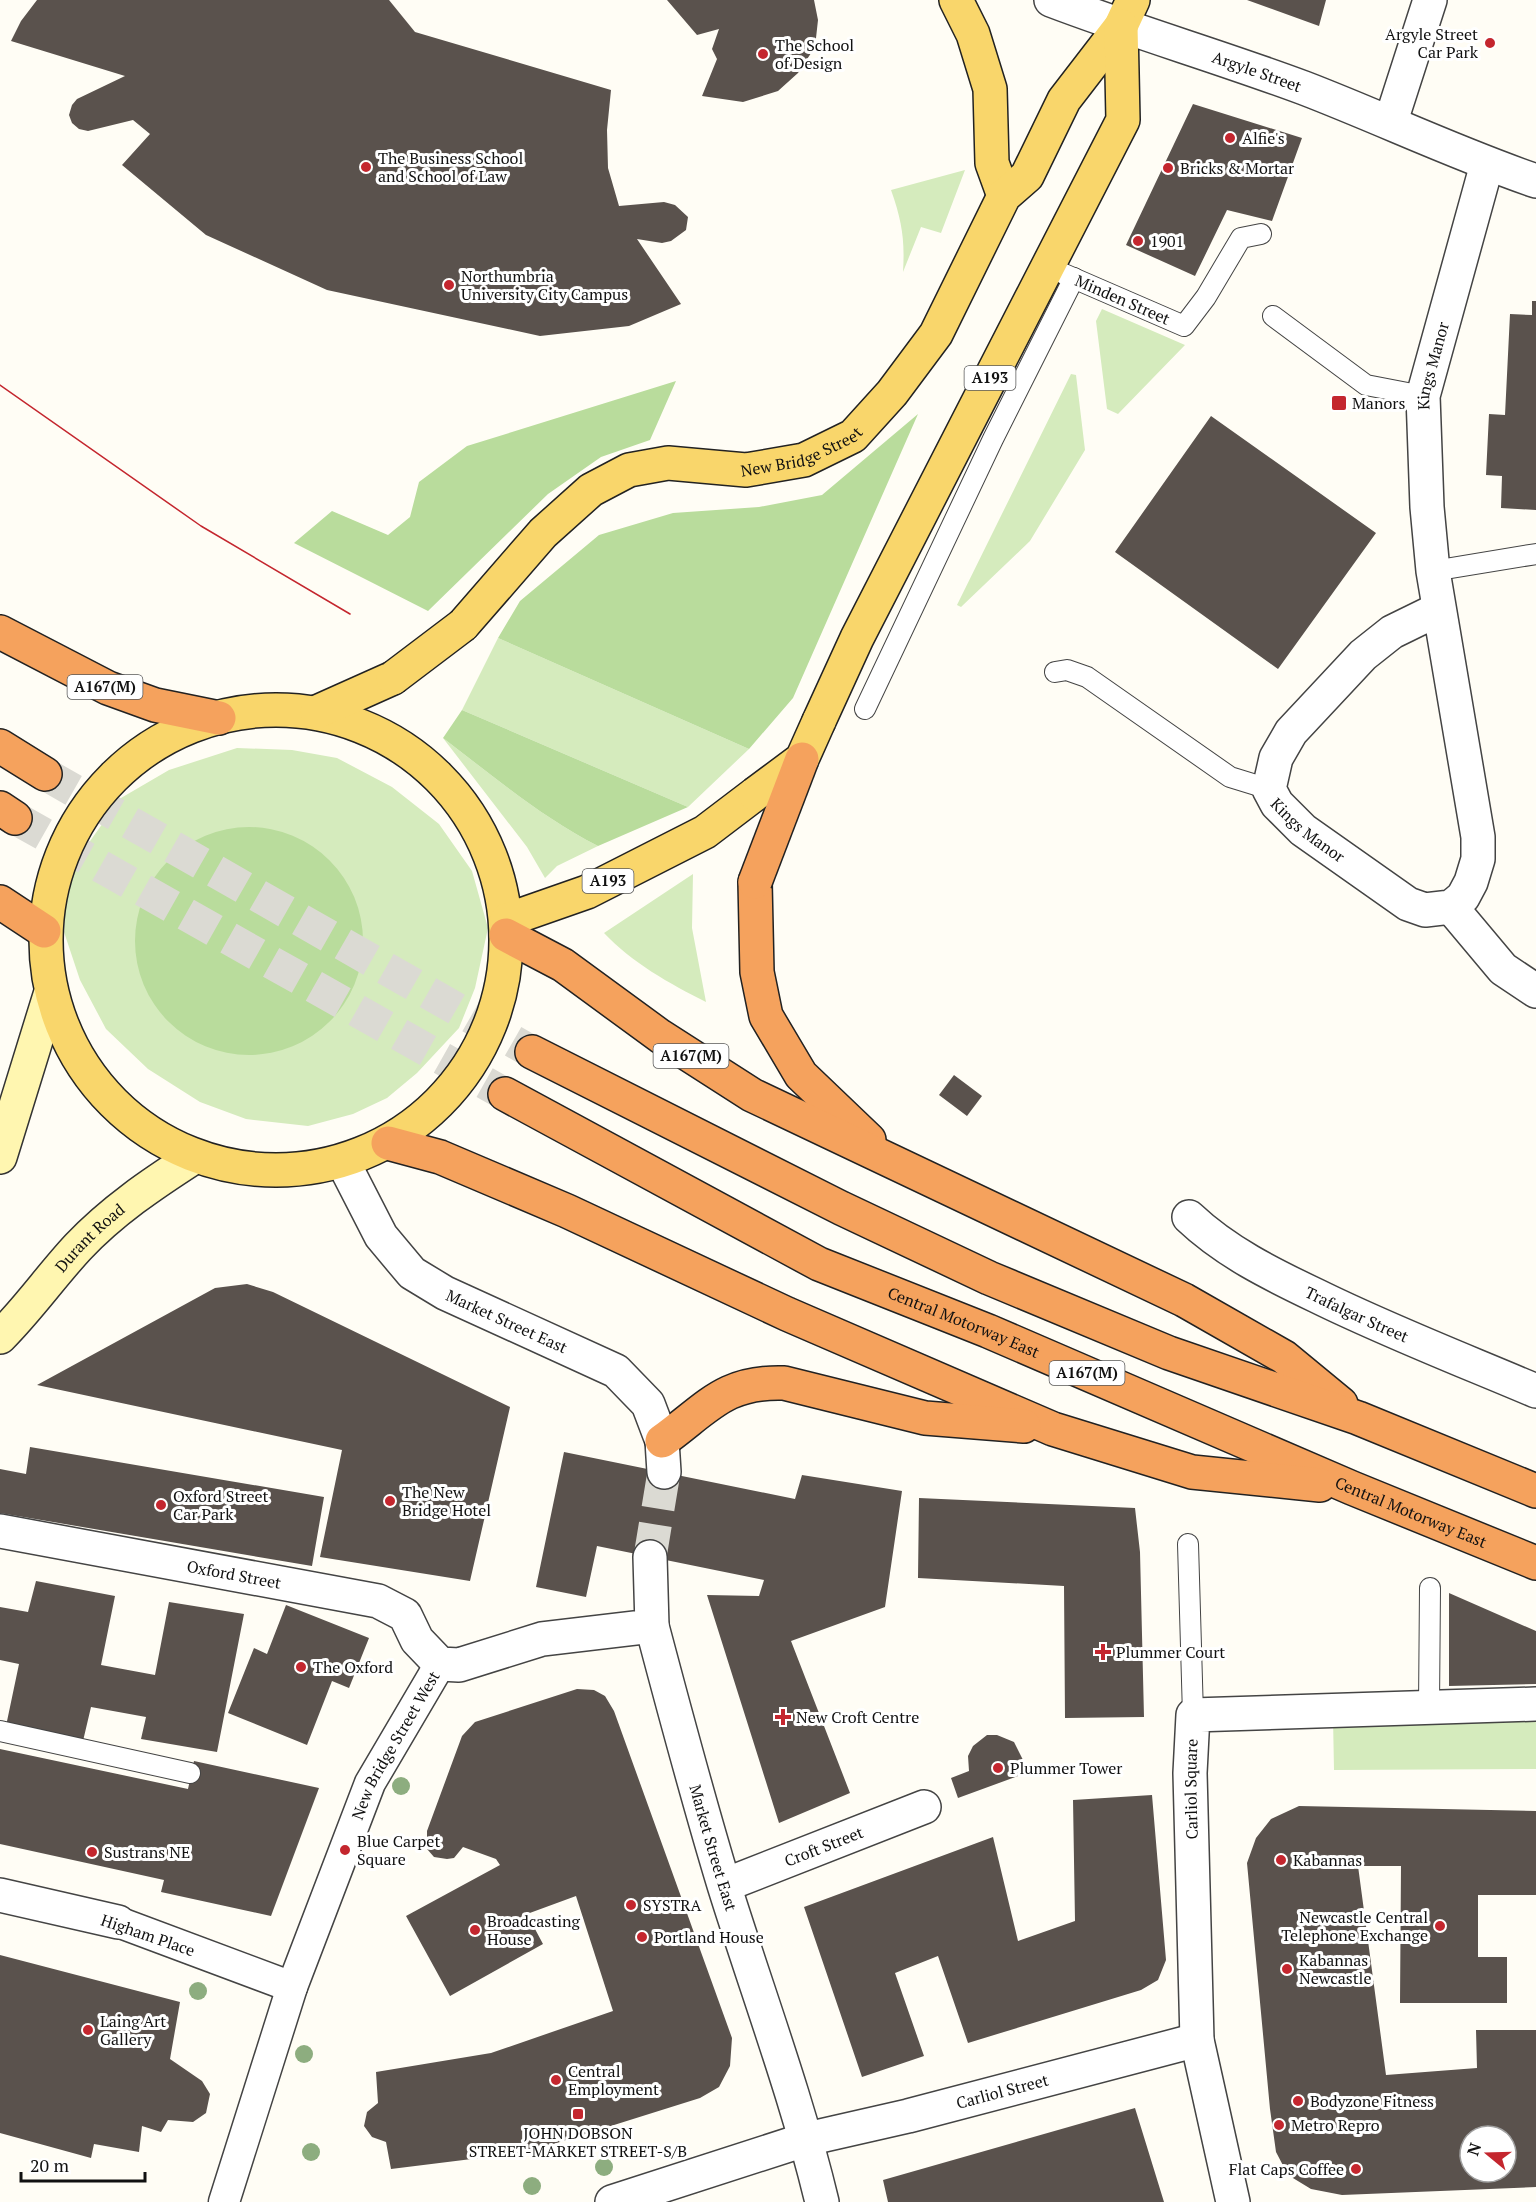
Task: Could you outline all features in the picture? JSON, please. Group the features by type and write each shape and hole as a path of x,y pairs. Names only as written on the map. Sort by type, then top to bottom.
{"highway":[{"name":"A167(M)","path":"0,632 108,688 155,705 219,718"},
{"path":"0,746 45,774"},
{"name":"A167(M)","path":"802,759 755,882 757,972 766,1016 801,1075 887,1158"},
{"path":"0,902 44,931"},
{"name":"A167(M)","path":"506,928 563,965 660,1036 752,1095 1184,1300 1284,1357 1358,1418"},
{"name":"A167(M)","path":"532,1052 842,1208 989,1278 1169,1353 1358,1418 1536,1491"},
{"name":"Central Motorway East","path":"505,1094 819,1264 988,1331 1352,1488 1536,1563"},
{"name":"A167(M)","path":"388,1143 440,1157 567,1211 788,1314 1053,1429 1192,1472 1352,1488"},
{"name":"A167(M)","path":"663,1457 717,1398 740,1386 760,1382 784,1383 925,1418 1053,1429"}],"main road":[{"path":"956,0 973,34 990,89 992,163 1004,196"},
{"name":"New Bridge Street","path":"317,712 393,678 463,625 543,533 591,490 629,470 668,463 746,470 804,460 853,436 892,393 936,334 1004,196 1027,176 1064,100 1127,13"},
{"name":"A193","path":"506,928 587,892 705,832 802,759 856,638 1061,272 1123,120 1127,13"},
{"path":"292,709 317,712 406,748 458,797 486,843 506,928 502,987 475,1057 423,1119 388,1143 343,1162 290,1172 194,1158 119,1112 70,1048 50,995 44,931 59,857 94,797 166,736 219,718 236,711 292,709"},
{"path":"0,1157 50,995"},
{"name":"Durant Road","path":"0,1337 30,1308 78,1247 126,1202 194,1158"}],"street":[{"name":"Argyle Street","path":"1051,0 1127,13 1212,54 1391,122 1487,164 1536,182"},
{"path":"1391,122 1430,0"},
{"name":"Kings Manor","path":"1440,609 1392,632 1363,655 1291,732 1276,758 1269,789 1277,804 1303,830 1397,897 1425,910 1451,907 1463,897 1471,882 1478,859 1478,837 1440,609 1433,571 1426,507 1423,396 1487,164"},
{"path":"1451,907 1503,969 1536,991"},
{"name":"Market Street East","path":"343,1162 381,1236 412,1273 446,1293 616,1371 648,1404 663,1457"},
{"name":"Trafalgar Street","path":"1189,1217 1231,1252 1275,1276 1371,1323 1536,1391"},
{"name":"Oxford Street","path":"0,1531 135,1546 378,1601 405,1615 417,1640 441,1664"},
{"name":"Market Street East","path":"650,1557 652,1626 724,1885 807,2139 822,2202"},
{"name":"New Bridge Street West","path":"224,2202 292,1987 370,1783 441,1664 459,1665 543,1639 652,1626"},
{"name":"Carliol Square","path":"1233,2202 1197,2040 1190,1773 1192,1714 1536,1704"},
{"name":"Croft Street","path":"724,1885 924,1807"},
{"name":"Higham Place","path":"0,1895 118,1922 292,1987"},
{"name":"Carliol Street","path":"612,2202 807,2139 908,2116 1197,2040"}],"lane":[{"name":"Minden Street","path":"1061,272 1184,326 1206,297 1241,238 1262,234"},
{"path":"865,709 993,439 1061,272"},
{"path":"1273,316 1366,385 1423,396"},
{"path":"1433,571 1536,554"},
{"path":"1055,672 1067,669 1087,677 1230,777 1269,789"},
{"path":"1188,1544 1192,1714"},
{"path":"1429,1706 1430,1588"},
{"path":"0,1731 190,1773"}],"green space":[{"path":"965,170 941,233 921,227 903,272 902,231 891,190"},
{"path":"1102,309 1185,345 1118,414 1107,409 1096,321"},
{"path":"1071,374 1076,375 1085,450 1030,541 961,607 957,605"},
{"path":"676,381 650,440 601,457 548,494 428,611 294,543 332,511 388,535 410,517 419,482 467,446"},
{"path":"918,414 793,698 749,749 498,638 520,601 599,535 673,513 759,507 822,495"},
{"path":"498,638 749,749 688,807 462,710"},
{"path":"462,710 688,807 598,846 537,809 443,738"},
{"path":"443,738 537,809 598,846 557,866 545,878 527,847"},
{"path":"237,748 292,750 337,758 392,787 439,824 472,871 488,928 475,988 459,1028 417,1073 387,1098 353,1114 308,1126 246,1119 200,1102 148,1069 106,1029 80,980 64,932 66,889 85,848 121,798 169,770"},
{"path":"238,827 260,827 293,835 330,860 355,897 363,930 361,963 355,985 330,1022 293,1047 260,1055 238,1055 205,1047 168,1022 143,985 135,952 135,930 143,897 168,860 205,835"},
{"path":"693,874 692,928 706,1002 652,972 604,933"},
{"path":"1333,1718 1536,1718 1536,1769 1334,1770"}],"building":[{"name":"The Business School and School of Law","path":"37,0 389,0 415,32 611,90 607,130 608,168 619,206 664,202 675,205 688,217 686,230 671,241 662,243 637,239 681,304 629,326 540,336 327,290 206,235 122,165 150,134 133,120 88,131 79,129 72,123 69,115 77,99 125,76 11,41 21,21"},
{"name":"The School of Design","path":"667,0 814,0 818,20 815,47 798,73 778,91 743,102 702,96 717,59 712,49 719,29 697,35"},
{"path":"1247,0 1326,0 1319,26"},
{"path":"1193,104 1302,138 1272,221 1227,210 1195,276 1126,245"},
{"path":"1532,301 1536,301 1536,510 1501,508 1502,476 1486,475 1489,414 1505,415 1510,314 1532,315"},
{"path":"1211,416 1376,533 1278,669 1115,552"},
{"path":"954,1075 982,1096 967,1116 939,1095"},
{"path":"247,1284 273,1292 510,1407 470,1581 320,1557 342,1450 37,1385 215,1288"},
{"name":"Oxford Street Car Park","path":"30,1447 324,1497 312,1566 0,1513 0,1469 26,1474"},
{"path":"564,1452 795,1499 802,1475 902,1491 885,1607 791,1641 850,1793 779,1823 707,1595 759,1596 764,1580 597,1546 586,1597 536,1587"},
{"name":"Plummer Court","path":"919,1498 1135,1508 1140,1552 1144,1717 1065,1718 1064,1586 918,1578"},
{"path":"36,1581 115,1596 101,1665 155,1675 169,1602 244,1614 217,1752 141,1739 146,1717 91,1707 83,1741 6,1726 19,1664 0,1660 0,1607 28,1612"},
{"path":"1449,1593 1536,1631 1536,1684 1449,1686"},
{"name":"The Oxford","path":"286,1605 369,1638 349,1688 332,1681 307,1745 228,1713 254,1648 267,1654"},
{"name":"Portland House","path":"577,1689 594,1690 605,1696 614,1711 732,2038 730,2066 719,2087 700,2098 528,2152 391,2169 386,2142 372,2137 364,2126 367,2112 378,2103 376,2072 491,2053 613,2011 576,1896 527,1914 543,1944 450,1996 406,1916 500,1865 496,1859 463,1847 454,1858 447,1859 434,1857 427,1849 427,1831 462,1736 475,1722"},
{"name":"Plummer Tower","path":"987,1735 997,1735 1014,1742 1029,1772 958,1798 951,1778 969,1771 968,1756 973,1746"},
{"path":"0,1749 188,1789 194,1761 319,1788 271,1916 161,1892 164,1880 0,1844"},
{"path":"1152,1795 1166,1960 1158,1980 1141,1990 968,2043 938,1956 895,1973 924,2056 862,2077 804,1907 993,1837 1018,1941 1075,1921 1073,1800"},
{"path":"1299,1806 1536,1811 1536,1895 1478,1895 1478,1957 1507,1957 1507,2003 1400,2003 1401,1866 1358,1866 1386,2075 1477,2068 1476,2030 1536,2030 1536,2187 1342,2195 1311,2189 1288,2175 1276,2152 1270,2109 1247,1863 1256,1838 1271,1819"},
{"name":"Laing Art Gallery","path":"0,1955 180,2002 170,2059 202,2081 210,2094 206,2113 193,2122 168,2120 161,2132 142,2126 139,2152 94,2144 91,2158 0,2133"},
{"path":"1135,2108 1164,2202 888,2202 883,2180"}],"tunnel":[{"path":"45,774 532,1052"},
{"path":"15,818 505,1094"},
{"path":"650,1557 664,1472"}],"tram line":[{"path":"0,385 201,526 350,614"}],"place":[{"name":"Argyle Street Car Park","path":"1490,43"},
{"name":"The School of Design","path":"763,54"},
{"name":"Alfie's","path":"1230,138"},
{"name":"The Business School and School of Law","path":"366,167"},
{"name":"Bricks & Mortar","path":"1168,168"},
{"name":"1901","path":"1138,241"},
{"name":"Northumbria University City Campus","path":"449,285"},
{"name":"Manors","path":"1339,403"},
{"name":"The New Bridge Hotel","path":"390,1501"},
{"name":"Oxford Street Car Park","path":"161,1505"},
{"name":"Plummer Court","path":"1103,1652"},
{"name":"The Oxford","path":"301,1667"},
{"name":"New Croft Centre","path":"783,1717"},
{"name":"Plummer Tower","path":"998,1768"},
{"name":"Blue Carpet Square","path":"345,1850"},
{"name":"Sustrans NE","path":"92,1852"},
{"name":"Kabannas","path":"1281,1860"},
{"name":"SYSTRA","path":"631,1905"},
{"name":"Newcastle Central Telephone Exchange","path":"1440,1926"},
{"name":"Broadcasting House","path":"475,1930"},
{"name":"Portland House","path":"642,1937"},
{"name":"Kabannas Newcastle","path":"1287,1969"},
{"name":"Laing Art Gallery","path":"88,2030"},
{"name":"Central Employment","path":"556,2080"},
{"name":"Bodyzone Fitness","path":"1298,2101"},
{"name":"JOHN DOBSON STREET-MARKET STREET-S/B","path":"578,2114"},
{"name":"Metro Repro","path":"1279,2125"},
{"name":"Flat Caps Coffee","path":"1356,2169"}]}
